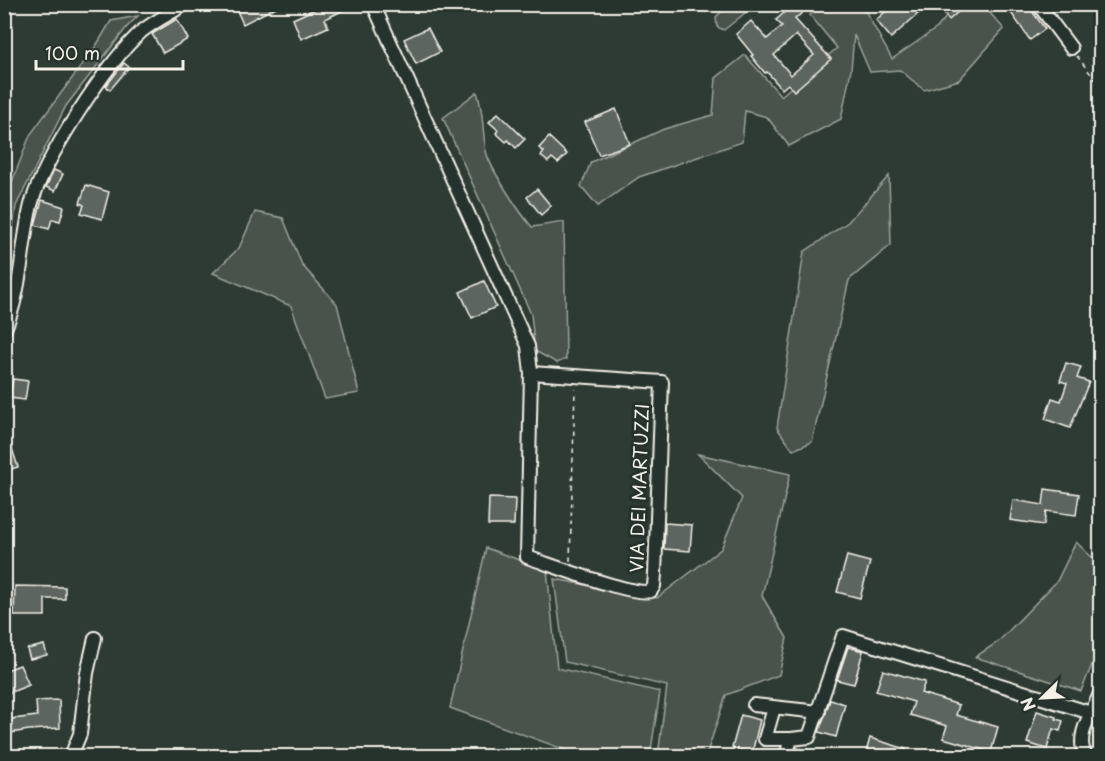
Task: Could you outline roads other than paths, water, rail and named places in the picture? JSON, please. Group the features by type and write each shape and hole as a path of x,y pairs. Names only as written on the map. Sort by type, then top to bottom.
{"street":[{"path":"4,331 14,297 31,206 50,160 88,98 128,46 142,31 185,4"},
{"name":"VIA DEI MARTUZZI","path":"373,4 523,330 528,346 531,373 527,557 644,592 653,589 662,382 531,373"},
{"path":"1038,4 1071,48"},
{"path":"774,708 765,740 809,737 843,636 1091,713"},
{"path":"71,756 80,734 87,673 95,638"},
{"path":"1086,756 1082,750 1082,739 1091,713 1101,694"},
{"path":"753,705 819,712"},
{"path":"786,756 791,739"}]}
